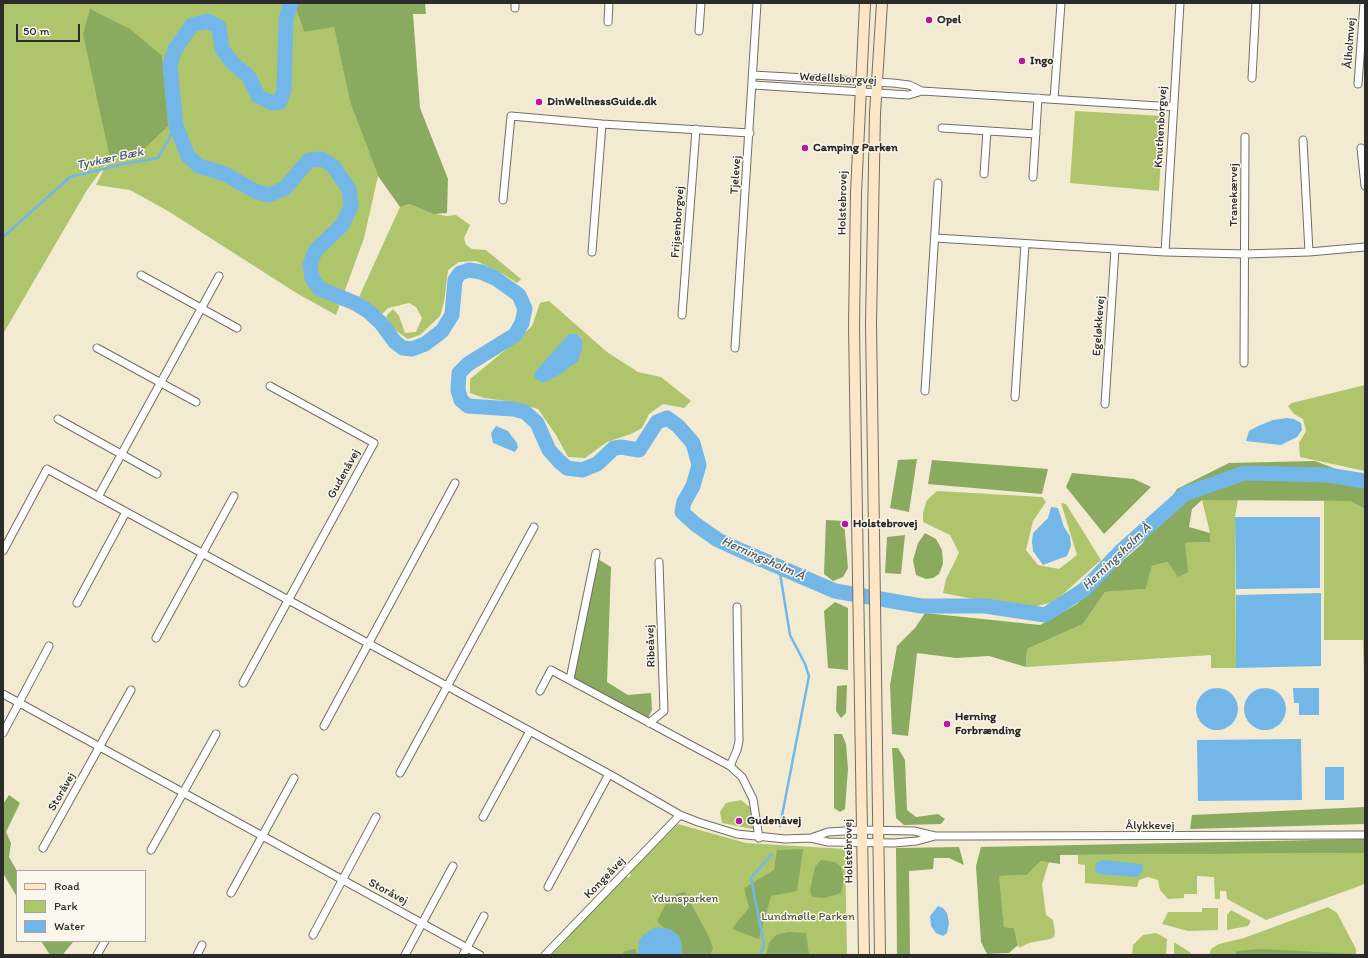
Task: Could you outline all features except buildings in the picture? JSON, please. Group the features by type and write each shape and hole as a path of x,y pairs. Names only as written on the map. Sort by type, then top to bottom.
{"main road":[{"name":"Holstebrovej","path":"864,955 854,327 856,193 865,3"},
{"path":"880,955 871,323 877,87 882,3"}],"street":[{"path":"608,22 609,3"},
{"path":"698,31 700,3"},
{"name":"Tjelevej","path":"736,348 757,3"},
{"path":"1054,99 1061,3"},
{"name":"Knuthenborgvej","path":"1165,252 1180,3"},
{"path":"1252,78 1256,3"},
{"name":"Ålholmvej","path":"1358,84 1364,3"},
{"name":"Wedellsborgvej","path":"753,75 860,87"},
{"name":"Wedellsborgvej","path":"753,85 877,87 908,95 922,90 1174,107"},
{"path":"1033,177 1038,98"},
{"path":"503,200 511,116 602,124 750,133"},
{"path":"592,252 602,124"},
{"path":"942,128 1036,134"},
{"name":"Frijsenborgvej","path":"682,315 696,129"},
{"path":"984,174 987,131"},
{"name":"Tranekærvej","path":"1244,363 1245,137"},
{"path":"1303,140 1309,252"},
{"path":"1360,148 1365,186"},
{"path":"925,391 938,182"},
{"path":"935,238 1165,252 1245,254 1309,252 1365,247"},
{"path":"1015,397 1025,244"},
{"name":"Egeløkkevej","path":"1105,404 1115,249"},
{"path":"141,275 237,328"},
{"path":"98,497 219,276"},
{"path":"97,348 196,402"},
{"name":"Gudenåvej","path":"243,683 374,443 270,386"},
{"path":"58,419 157,474"},
{"path":"3,551 47,469 609,774 680,815 716,829 759,838 811,838 828,842 879,842"},
{"path":"324,726 455,483"},
{"path":"156,638 234,496"},
{"path":"77,604 126,512"},
{"path":"400,773 534,527"},
{"path":"570,679 596,553"},
{"name":"Ribeåvej","path":"649,723 664,711 659,562"},
{"path":"730,766 739,741 737,607"},
{"path":"3,733 49,646"},
{"path":"540,691 552,670 730,766 742,777 753,799 759,838"},
{"name":"Storåvej","path":"44,848 131,690"},
{"name":"Storåvej","path":"3,694 480,955"},
{"path":"483,817 530,731"},
{"path":"151,850 216,734"},
{"path":"548,887 609,774"},
{"path":"231,893 294,778"},
{"name":"Kongeåvej","path":"545,955 680,815"},
{"path":"313,934 376,817"},
{"path":"811,838 828,832 862,830"},
{"name":"Ålykkevej","path":"862,830 914,831 936,836 1188,837 1365,835"},
{"name":"Ålykkevej","path":"879,842 917,841 936,836"},
{"path":"405,955 453,866"},
{"path":"462,955 484,916"},
{"path":"97,955 104,942"},
{"path":"197,955 202,945"}],"green space":[{"path":"3,3 300,3 295,6 304,32 334,26 350,102 378,176 364,238 336,315 298,294 168,211 130,190 96,185 108,161 87,190 3,334"},
{"path":"300,3 425,3 426,14 413,14 420,108 448,179 447,213 434,214 409,204 400,207 378,176 350,102 334,27 304,32 295,6"},
{"path":"90,9 130,29 162,56 168,126 145,148 110,158 83,34"},
{"path":"1075,111 1163,116 1159,191 1070,183"},
{"path":"409,204 435,214 447,216 456,215 470,225 464,238 466,245 472,249 486,250 521,279 517,283 503,274 476,261 459,262 448,270 444,302 440,316 420,335 408,339 392,328 386,316 393,309 399,316 405,333 416,332 422,318 416,307 409,303 388,308 382,314 359,297 400,207"},
{"path":"549,301 607,352 638,372 661,377 691,401 684,408 663,404 649,414 642,428 631,434 607,442 585,458 568,457 556,435 538,409 514,402 484,398 470,393 470,379 514,343 532,326 540,303","holes":["569,334 577,334 582,339 582,349 555,351"]},
{"path":"1365,385 1365,471 1300,457 1299,443 1306,431 1303,419 1294,414 1288,406 1292,403"},
{"path":"917,459 909,512 890,508 898,460"},
{"path":"932,460 1048,469 1042,494 928,484"},
{"path":"1315,461 1365,480 1365,509 1350,501 1202,500 1192,509 1189,527 1210,533 1210,542 1185,543 1188,572 1178,577 1168,562 1152,566 1146,589 1105,592 1083,624 1027,649 1026,667 989,656 956,658 917,653 908,736 892,734 890,685 897,646 915,628 925,613 1040,625 1077,604 1104,577 1142,544 1177,489 1229,463"},
{"path":"1072,473 1134,479 1151,487 1104,534 1066,487"},
{"path":"937,491 1042,497 1046,502 1033,521 1026,550 1038,565 1059,569 1077,555 1061,503 1066,504 1101,560 1054,602 1024,609 943,593 946,579 959,553 950,535 923,522 923,513 927,500"},
{"path":"1202,500 1238,500 1235,517 1236,668 1211,668 1211,655 1026,667 1027,649 1083,624 1105,592 1146,589 1152,566 1168,562 1185,543 1210,542 1210,533"},
{"path":"1324,501 1350,501 1365,509 1365,712 1363,640 1324,640"},
{"path":"826,520 844,521 848,568 843,577 833,581 824,574"},
{"path":"925,533 936,539 942,550 943,564 939,574 933,578 926,579 916,575 913,560 918,543"},
{"path":"905,535 901,574 885,573 887,537"},
{"path":"598,559 611,567 607,682 628,695 651,693 652,710 648,718 571,678"},
{"path":"835,602 848,608 848,670 828,668 824,611"},
{"path":"847,685 846,713 841,718 836,711 837,686"},
{"path":"834,734 842,734 846,744 848,769 845,809 840,812 834,808"},
{"path":"892,748 898,748 905,760 907,810 916,817 938,814 945,819 941,824 904,825 896,818"},
{"path":"9,795 20,803 6,832 11,843 9,857 16,870 16,895 3,873 3,804"},
{"path":"741,800 752,809 753,829 722,823 720,812 726,803"},
{"path":"1365,807 1365,824 1190,829 1192,815"},
{"name":"Ydunsparken","path":"678,824 746,843 845,849 847,955 552,955 625,876 628,878 631,875 629,872","holes":["775,889 771,896 742,916 749,907"]},
{"path":"1365,839 1365,853 1060,855 1060,864 1041,861 1027,875 999,876 1004,927 1014,928 1018,945 1009,953 987,954 981,942 976,866 981,847"},
{"path":"959,847 964,865 949,858 934,858 933,869 909,871 910,955 897,955 896,848"},
{"path":"803,849 797,891 771,896 759,939 732,929 749,907 744,888 774,870 777,850"},
{"path":"1365,853 1365,884 1266,920 1227,899 1226,891 1220,891 1220,899 1215,899 1214,877 1197,876 1197,894 1184,894 1184,898 1168,899 1160,890 1158,880 1148,877 1139,880 1137,887 1085,883 1085,865 1078,864 1078,855"},
{"path":"821,860 835,862 841,867 844,880 841,893 825,898 813,897 811,895 810,890 815,867"},
{"path":"1041,861 1049,862 1042,884 1046,915 1053,920 1055,933 1054,937 1029,943 1019,948 1014,928 1004,927 998,876 1027,875"},
{"path":"685,892 709,937 713,948 710,955 682,955 681,940 677,934 663,927 657,921 668,900 676,894"},
{"path":"1328,907 1337,913 1356,949 1356,955 1209,955 1211,949 1219,944 1244,938"},
{"path":"1202,908 1218,908 1218,930 1188,931 1162,924 1168,912 1202,912"},
{"path":"1231,910 1251,921 1248,926 1227,930 1227,915"},
{"path":"789,932 806,933 809,955 766,955 769,943 776,935"},
{"path":"1156,933 1167,939 1166,955 1132,955 1133,945 1143,935"},
{"path":"42,942 73,942 64,953 65,955 50,955"},
{"path":"1174,942 1191,953 1191,955 1174,955"},
{"path":"635,949 638,955 621,955 625,951"},
{"path":"1261,949 1355,955 1236,955 1236,951"}],"water":[{"path":"569,334 577,334 582,339 582,349 578,361 559,375 543,383 535,378 534,373"},
{"path":"1287,418 1294,419 1301,423 1302,430 1297,437 1281,445 1246,441 1249,431 1273,420"},
{"path":"496,426 508,431 517,443 518,447 515,452 493,443 491,433"},
{"path":"1051,507 1058,508 1064,527 1070,536 1071,546 1067,556 1043,565 1033,551 1033,533 1048,518"},
{"path":"1235,517 1320,517 1320,588 1236,589"},
{"path":"1321,593 1321,666 1236,668 1236,595"},
{"path":"1213,688 1221,688 1229,691 1235,697 1238,709 1235,721 1229,727 1221,730 1213,730 1205,727 1199,721 1196,713 1196,705 1199,697 1205,691"},
{"path":"1261,688 1269,688 1277,691 1283,697 1286,709 1283,721 1277,727 1269,730 1261,730 1253,727 1247,721 1244,713 1244,705 1247,697 1253,691"},
{"path":"1293,688 1319,688 1319,715 1299,715 1299,703 1294,703"},
{"path":"1301,739 1302,800 1198,801 1197,740"},
{"path":"1325,767 1344,767 1344,800 1325,800"},
{"path":"1103,860 1142,864 1143,870 1138,877 1097,874 1095,869 1096,863"},
{"path":"938,906 943,908 947,913 949,923 947,933 943,936 936,933 931,926 930,916"},
{"path":"655,927 670,929 677,934 681,940 682,955 638,955 639,941 643,935"}],"waterway":[{"name":"Herningsholm Å","path":"291,3 286,19 284,90 280,102 272,103 258,96 249,77 231,61 222,49 219,27 207,21 192,25 175,49 170,65 176,126 188,156 199,166 225,174 255,191 269,195 285,188 309,160 322,159 333,166 349,189 351,206 342,225 315,251 310,265 312,278 320,289 355,303 368,311 381,323 395,342 403,348 412,349 425,344 442,331 452,315 455,280 460,273 469,270 481,272 495,278 519,295 525,309 522,323 515,335 468,364 459,373 458,390 461,400 468,406 513,409 525,412 537,423 549,450 559,461 567,468 582,470 597,464 614,448 621,447 639,450 657,422 667,418 678,426 693,443 699,465 693,486 684,502 682,512 695,524 718,540 742,551 835,591 921,606 985,606 1045,615 1085,589 1122,550 1185,494 1244,473 1327,475 1365,481"},
{"name":"Tyvkær Bæk","path":"3,237 70,177 128,163 158,158 176,126"},
{"path":"779,567 790,635 805,664 809,676 780,826"},
{"path":"760,955 764,945 751,878 772,854"}],"place":[{"name":"Opel","path":"929,20"},
{"name":"Ingo","path":"1022,61"},
{"name":"DinWellnessGuide.dk","path":"539,102"},
{"name":"Camping Parken","path":"805,148"},
{"name":"Holstebrovej","path":"845,524"},
{"name":"Herning Forbrænding","path":"947,724"},
{"name":"Gudenåvej","path":"739,821"}],"park label":[{"name":"Lundmølle Parken","path":"808,917"}]}
